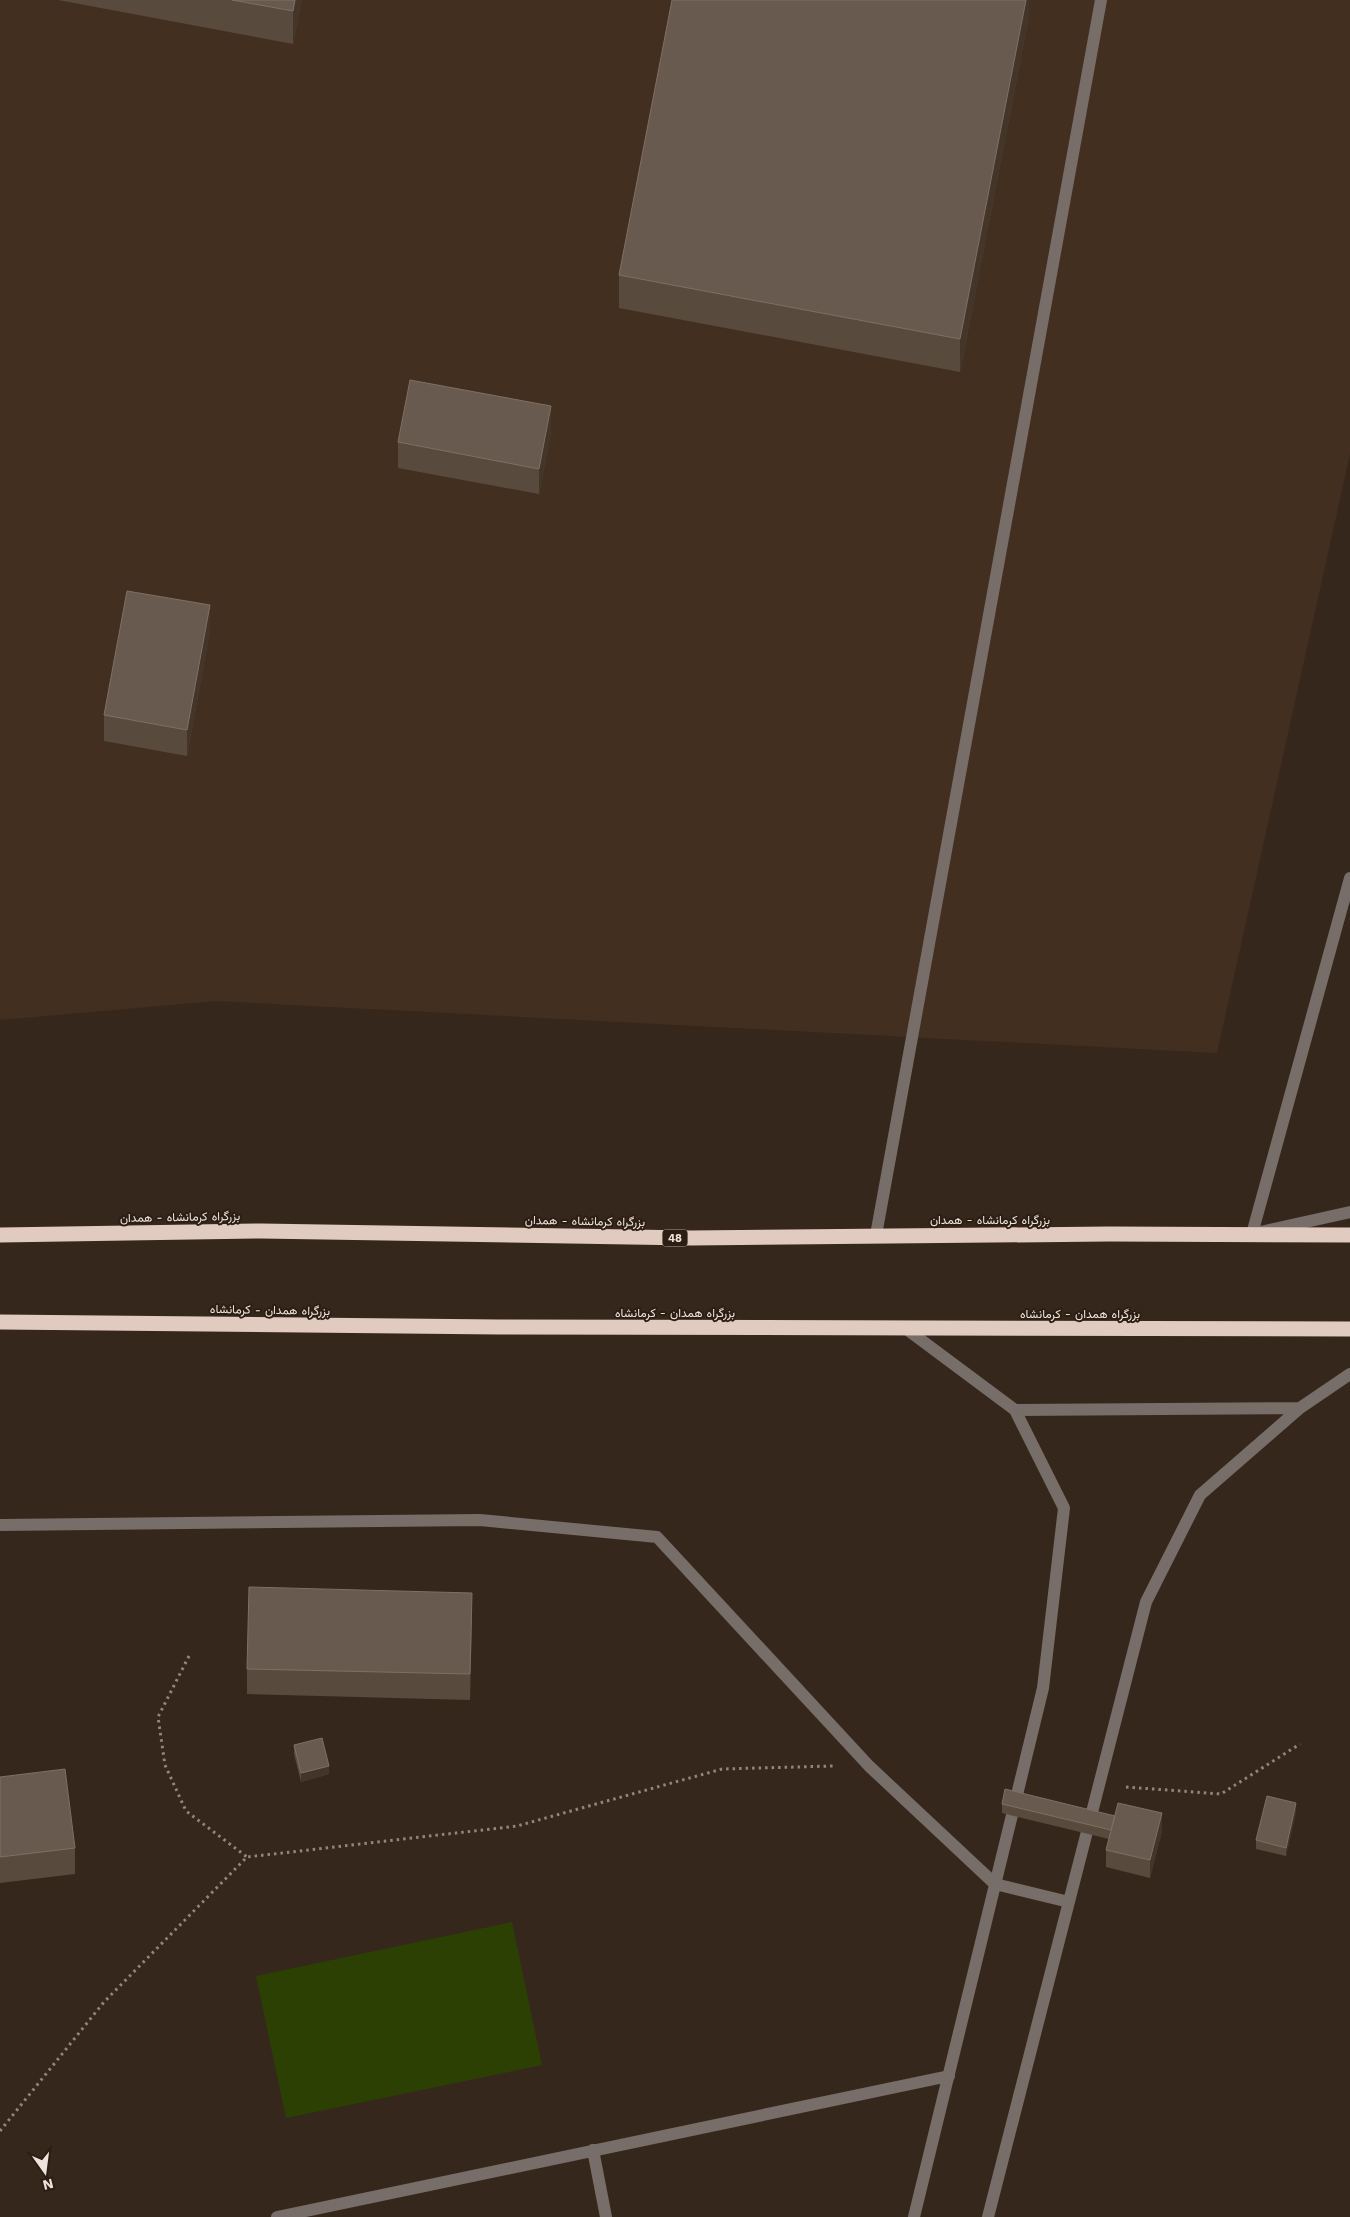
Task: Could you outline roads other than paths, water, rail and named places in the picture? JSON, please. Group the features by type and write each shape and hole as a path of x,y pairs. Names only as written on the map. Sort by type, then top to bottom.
{"highway":[{"name":"بزرگراه کرمانشاه - همدان","path":"0,1235 261,1231 691,1238 876,1235 1350,1235"},
{"name":"بزرگراه همدان - کرمانشاه","path":"0,1322 489,1327 1350,1329"}],"street":[{"path":"876,1235 1101,0"},
{"path":"1350,878 1252,1234 1350,1212"},
{"path":"905,1328 1015,1410 1064,1508 1043,1688 914,2217"},
{"path":"988,2217 1146,1602 1200,1495 1300,1408 1350,1374"},
{"path":"1015,1410 1300,1408"},
{"path":"0,1525 480,1520 656,1537 869,1766 995,1884 1068,1902"},
{"path":"277,2217 948,2076"},
{"path":"593,2150 606,2217"}]}
